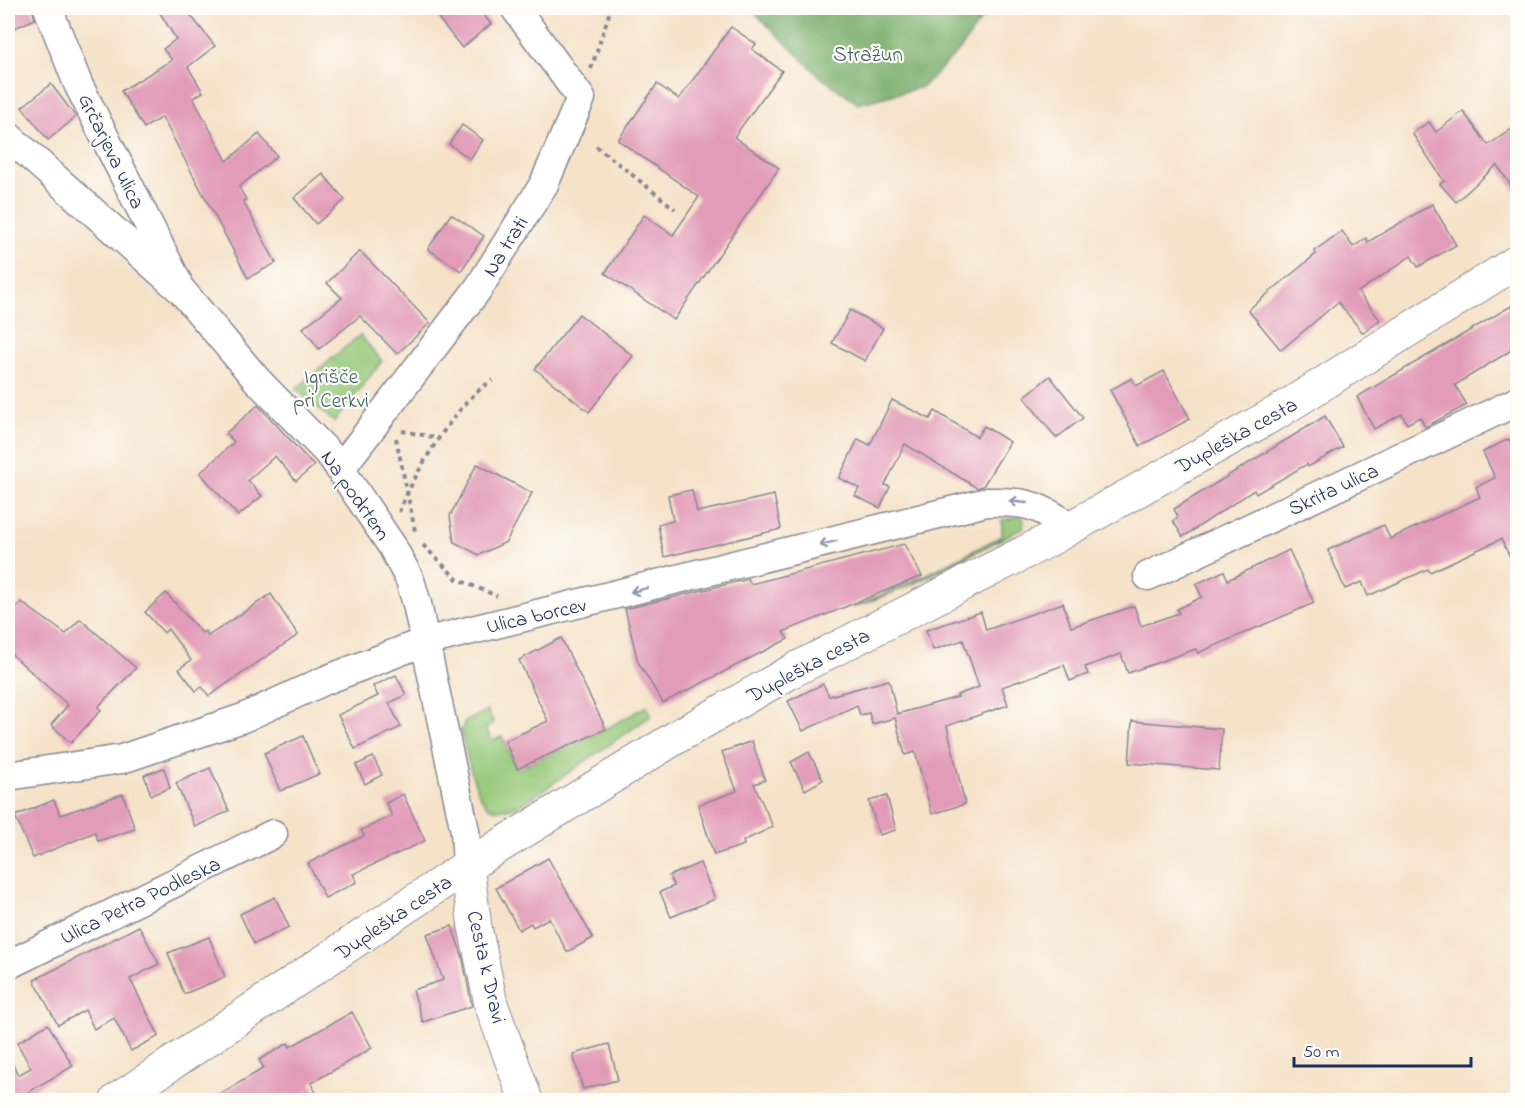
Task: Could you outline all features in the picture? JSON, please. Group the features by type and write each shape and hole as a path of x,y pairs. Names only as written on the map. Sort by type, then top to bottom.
{"street":[{"name":"Grčarjeva ulica","path":"48,8 78,84 182,291"},
{"path":"515,8 580,98"},
{"name":"Na trati","path":"340,469 478,289 544,183 580,98"},
{"name":"Na podrtem","path":"10,144 182,291 213,332 332,457 392,546 410,580 465,831 467,866"},
{"name":"Dupleška cesta","path":"117,1101 467,866 680,735 794,670 1070,527 1278,412 1518,261"},
{"name":"Skrita ulica","path":"1148,576 1518,401"},
{"name":"Ulica borcev","path":"8,776 122,759 243,718 326,680 424,642 987,502 1016,501 1032,504 1070,527"},
{"name":"Ulica Petra Podleska","path":"8,965 273,834"},
{"name":"Cesta k Dravi","path":"467,866 475,927 491,1004 526,1101"}],"path":[{"path":"580,98 611,8"},
{"path":"596,146 675,209"},
{"path":"397,516 406,495 439,438 481,387 493,380"},
{"path":"416,534 394,430 439,438"},
{"path":"420,541 457,579 501,597"}],"green space":[{"name":"Stražun","path":"750,8 989,8 960,50 922,87 858,104 819,76"},
{"name":"Igrišče pri Cerkvi","path":"360,335 382,361 334,422 296,389"},
{"path":"1020,516 1024,520 1023,528 907,587 852,608 922,577 1002,536 1002,520"},
{"path":"647,706 651,716 523,804 507,809 495,809 485,804 480,796 461,731 465,722 487,710 494,723 485,728 493,741 502,736 517,769 606,729"}],"building":[{"path":"8,8 32,8 35,19 8,31"},
{"path":"157,8 185,8 215,46 188,67 203,92 193,98 227,161 259,134 277,156 239,187 246,200 243,201 276,263 248,278 162,117 144,128 121,91 172,60 163,49 176,39"},
{"path":"430,8 478,8 491,24 462,48"},
{"path":"731,27 756,44 752,49 782,71 734,137 779,168 674,320 605,273 644,215 673,235 699,197 618,140 657,84 679,99"},
{"path":"51,84 76,117 48,140 22,107"},
{"path":"1463,111 1488,145 1518,125 1518,196 1497,165 1456,202 1440,184 1444,181 1412,133 1429,122 1436,132"},
{"path":"462,125 483,140 470,159 449,144"},
{"path":"323,174 345,200 316,224 294,198"},
{"path":"1432,204 1456,245 1418,267 1411,256 1358,292 1380,320 1363,333 1338,302 1281,350 1248,310 1316,254 1314,251 1342,231 1353,247 1366,238 1368,242"},
{"path":"451,214 484,236 461,271 428,249"},
{"path":"360,251 430,323 397,354 360,316 319,349 303,328 342,298 327,283"},
{"path":"1511,306 1518,318 1518,346 1455,385 1467,405 1425,427 1420,417 1407,424 1402,414 1374,429 1357,397"},
{"path":"850,310 883,328 865,361 832,343"},
{"path":"579,314 633,356 589,412 535,369"},
{"path":"1164,371 1190,419 1140,446 1110,390 1132,378 1136,386"},
{"path":"1050,376 1083,418 1056,438 1024,397"},
{"path":"892,400 930,419 935,411 977,437 984,426 1010,442 983,486 977,488 905,444 885,485 890,487 880,508 855,496 859,488 839,478 858,439 870,445"},
{"path":"258,405 314,466 296,481 275,456 248,480 262,496 238,516 200,473 234,442 226,433"},
{"path":"1325,416 1343,447 1308,467 1307,464 1256,494 1254,490 1183,537 1173,521 1178,517 1174,509"},
{"path":"1509,439 1518,457 1518,573 1501,539 1430,572 1428,569 1368,596 1362,582 1345,589 1328,550 1384,525 1390,539 1480,497 1476,487 1495,478 1483,452"},
{"path":"477,464 532,493 506,542 479,555 454,542 450,516"},
{"path":"692,490 697,512 774,495 781,529 664,557 658,524 673,521 668,495"},
{"path":"904,544 922,576 783,632 788,639 663,703 638,662 625,609 748,579 751,584"},
{"path":"1289,550 1314,603 1198,653 1196,649 1128,673 1121,654 1085,667 1088,674 1070,681 1064,665 1002,687 1008,705 947,726 965,804 932,814 915,752 905,755 895,718 872,724 869,713 860,715 857,705 803,731 788,701 823,684 829,696 889,680 897,714 958,697 957,695 979,687 963,640 933,650 926,630 981,612 986,630 1063,603 1071,627 1134,606 1141,626 1179,613 1177,609 1202,597 1196,584 1224,571 1228,580"},
{"path":"166,593 202,633 205,631 208,636 271,594 298,635 209,696 202,687 196,691 179,669 191,660 168,629 164,633 145,612"},
{"path":"21,602 66,634 80,619 136,668 98,707 101,710 71,743 51,725 68,705 8,651 8,620"},
{"path":"561,638 606,729 517,769 505,741 548,721 519,660"},
{"path":"396,675 406,695 389,703 401,727 355,749 338,715 378,696 373,686"},
{"path":"1132,721 1222,729 1219,770 1129,763"},
{"path":"303,736 319,774 280,791 264,753"},
{"path":"752,741 765,780 754,784 773,827 743,841 744,845 714,855 698,805 737,791 722,752"},
{"path":"809,752 823,780 805,790 791,762"},
{"path":"373,757 382,775 365,784 356,765"},
{"path":"164,768 170,788 151,795 144,775"},
{"path":"210,768 229,811 195,827 176,783"},
{"path":"123,794 135,829 98,841 95,832 33,858 15,816 54,800 60,815"},
{"path":"403,794 425,841 353,874 357,882 325,898 308,863 364,836 361,830 392,816 386,803"},
{"path":"887,796 896,830 879,835 869,801"},
{"path":"548,858 593,938 567,952 549,918 533,927 531,923 519,930 496,888"},
{"path":"700,863 715,899 671,917 660,892 674,886 669,876"},
{"path":"275,897 289,927 254,944 240,914"},
{"path":"139,926 159,964 130,979 159,1036 131,1051 114,1018 94,1029 85,1010 58,1025 34,980"},
{"path":"452,926 462,955 472,1006 423,1022 413,990 443,980 427,934"},
{"path":"209,937 225,977 184,994 168,953"},
{"path":"352,1012 372,1048 311,1083 320,1101 208,1101 264,1068 259,1060 288,1043 290,1047"},
{"path":"48,1024 73,1066 28,1092 32,1101 8,1101 8,1054 18,1075 31,1068 17,1043"},
{"path":"609,1044 618,1080 583,1089 573,1054"}]}
